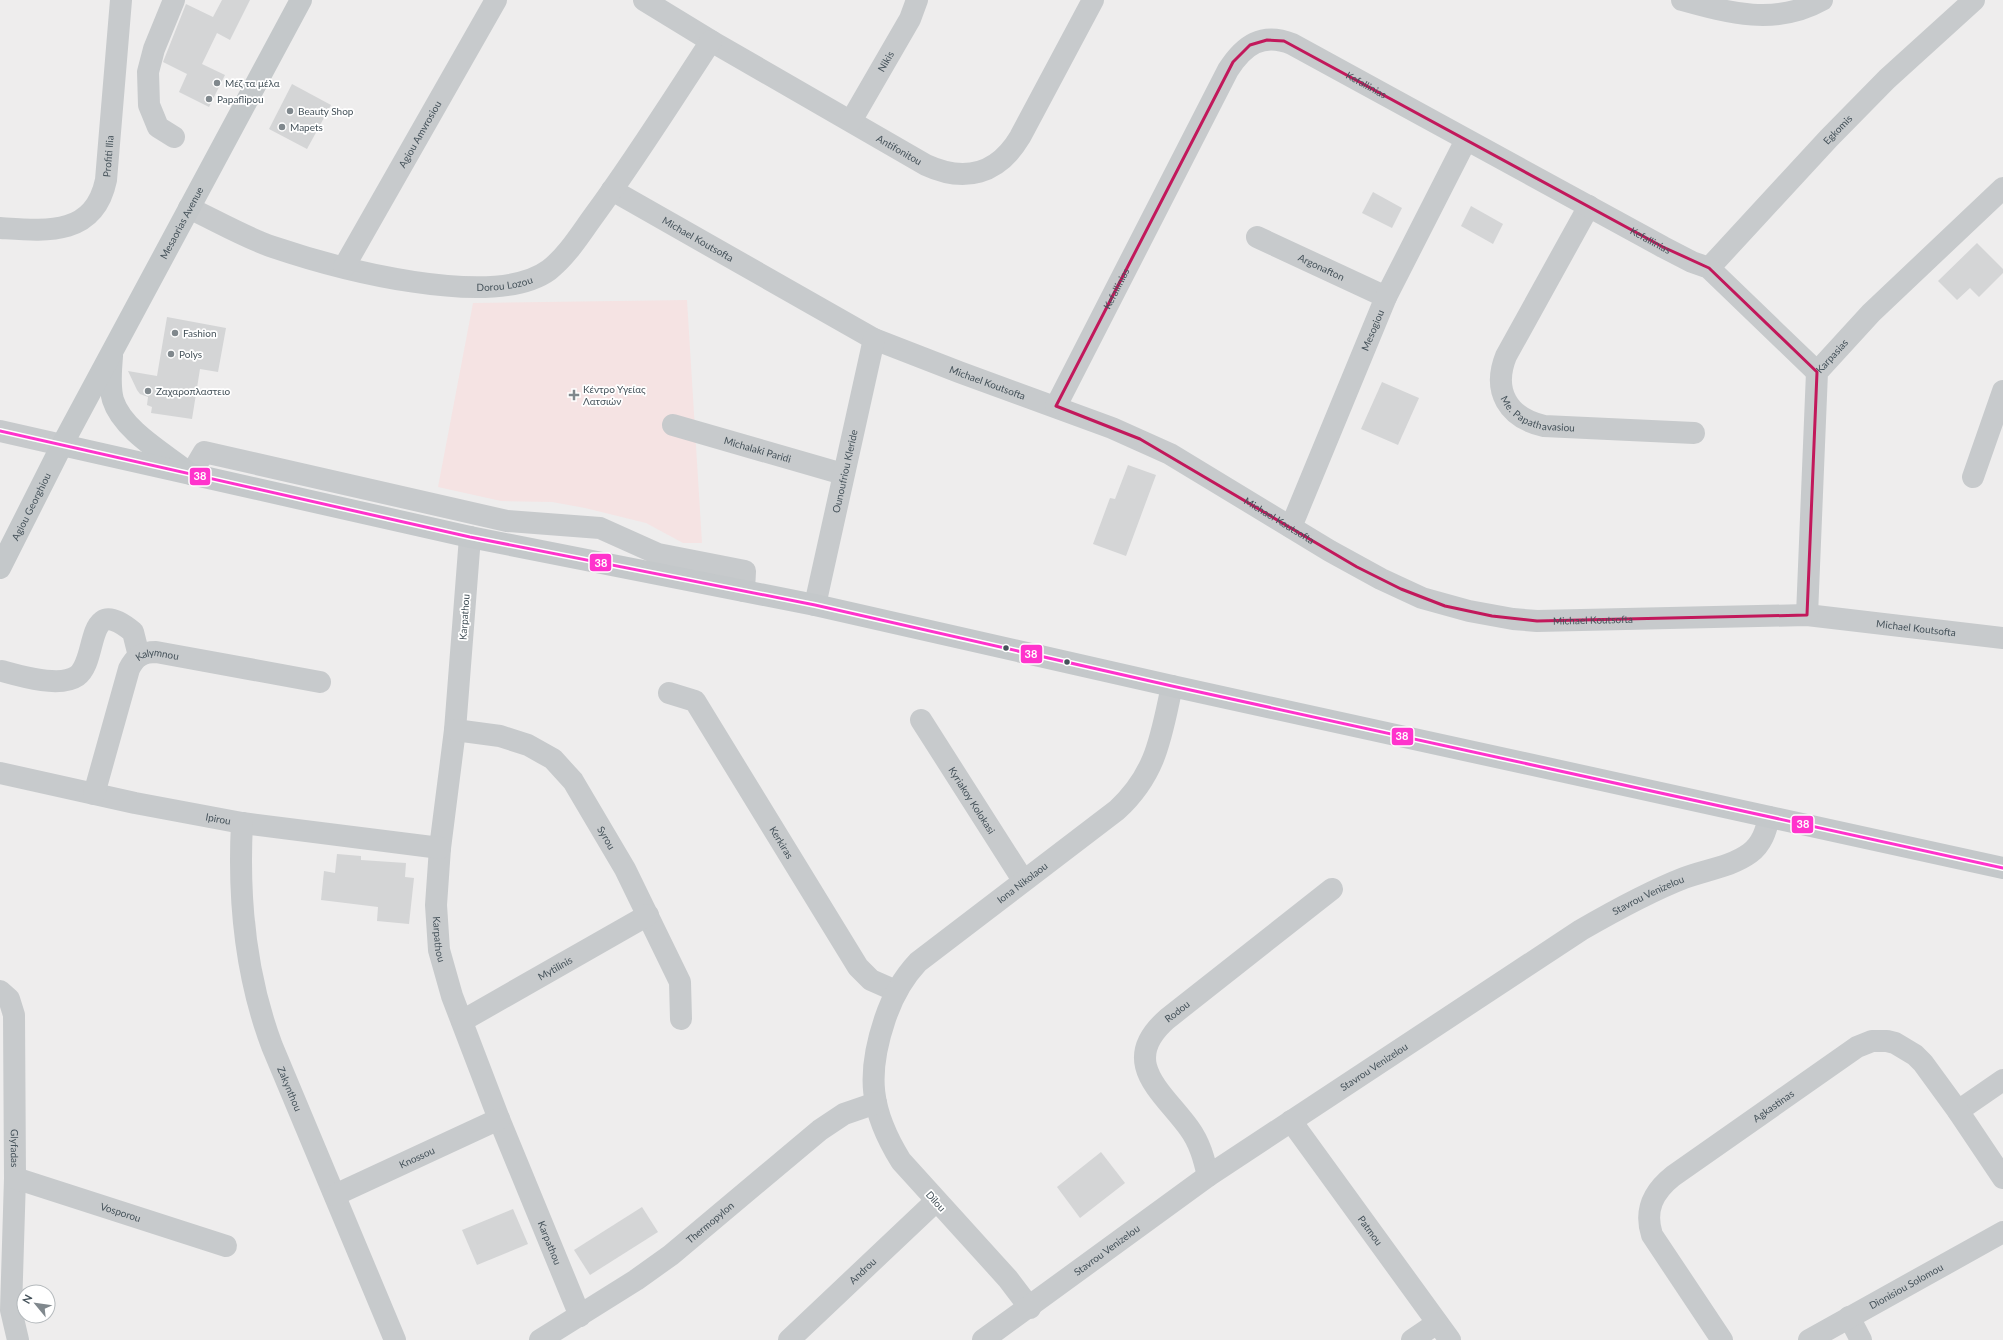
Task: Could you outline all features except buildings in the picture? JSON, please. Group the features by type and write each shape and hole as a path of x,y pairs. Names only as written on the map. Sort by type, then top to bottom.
{"main road":[{"name":"Mesaorias Avenue","path":"62,445 298,1"},
{"path":"112,351 110,386 116,408 135,431 191,474"},
{"path":"62,445 470,537 815,605 1172,686 2003,868"},
{"name":"Agiou Georghiou","path":"0,568 62,445"}],"street":[{"name":"Profiti Ilia","path":"0,228 43,231 58,229 84,218 91,212 99,201 106,180 121,0"},
{"path":"174,0 154,49 148,72 149,105 158,127 174,137"},
{"name":"Agiou Amvrosiou","path":"344,267 496,0"},
{"name":"Antifonitou","path":"644,0 711,41 938,170 959,175 978,172 989,168 1004,158 1015,146 1093,0"},
{"name":"Nikis","path":"851,121 910,19 917,0"},
{"path":"1682,0 1735,14 1754,16 1770,16 1801,4 1822,0"},
{"name":"Egkomis","path":"1709,268 1829,138 1887,79 1974,0"},
{"name":"Kefallinias","path":"1056,406 1228,70 1239,54 1250,45 1267,40 1284,41 1292,44 1663,247 1692,262 1709,268 1817,372"},
{"name":"Dorou Lozou","path":"189,208 271,247 344,267 410,280 456,286 487,287 523,282 540,275 559,261 612,190 711,41"},
{"name":"Mesogiou","path":"1291,527 1386,297 1466,140"},
{"name":"Michael Koutsofta","path":"612,190 874,339 959,372 1056,406 1140,439 1164,451 1357,567 1401,589 1445,606 1492,616 1561,621 1807,615 2003,638"},
{"name":"Karpasias","path":"1807,615 1817,372 1871,313 2000,198"},
{"name":"Me. Papathavasiou","path":"1589,206 1506,356 1501,368 1500,378 1504,398 1516,414 1525,420 1544,426 1694,433"},
{"name":"Argonafton","path":"1257,237 1386,297"},
{"name":"Ounoufriou Kleride","path":"815,605 874,339"},
{"path":"1973,477 2003,391"},
{"name":"Michalaki Paridi","path":"673,424 843,474"},
{"path":"0,431 62,445"},
{"path":"191,474 204,452 507,521 600,528 658,554 745,571 744,591"},
{"name":"Karpathou","path":"470,537 455,730 440,848 436,905 439,950 452,996 499,1119 580,1316"},
{"path":"2,671 34,680 59,680 77,676 84,669 93,638 99,625 105,620 115,620 133,632 139,656"},
{"name":"Kalymnou","path":"94,794 129,669 139,656 147,652 156,652 320,682"},
{"name":"Iona Nikolaou","path":"872,1078 880,1033 896,991 910,970 928,953 1117,810 1147,775 1157,751 1172,686"},
{"name":"Kerkiras","path":"669,693 695,701 852,959 871,980 896,991"},
{"name":"Kyriakoy Kolokasi","path":"921,720 1023,880"},
{"name":"Syrou","path":"455,730 488,733 514,739 541,752 557,764 581,794 625,869 680,982 681,1019"},
{"name":"Ipirou","path":"0,772 135,803 242,823 440,848"},
{"name":"Stavrou Venizelou","path":"983,1340 1030,1308 1208,1176 1587,927 1653,892 1685,878 1731,862 1749,853 1762,840 1769,817"},
{"name":"Zakynthou","path":"242,823 241,897 253,987 272,1046 396,1340"},
{"name":"Rodou","path":"1208,1176 1204,1158 1196,1139 1151,1080 1145,1064 1146,1047 1154,1032 1167,1019 1332,889"},
{"name":"Mytilinis","path":"462,1021 648,915"},
{"name":"Glyfadas","path":"0,991 9,999 14,1016 15,1178 6,1309 18,1340"},
{"name":"Agkastinas","path":"1722,1340 1652,1235 1649,1218 1650,1205 1654,1195 1665,1182 1857,1047 1879,1040 1895,1043 1915,1055 1923,1062 2003,1178"},
{"name":"Dilou","path":"872,1078 876,1103 883,1127 898,1155 936,1201 1008,1280 1030,1308"},
{"path":"1958,1111 2003,1080"},
{"name":"Thermopylon","path":"540,1340 580,1316 672,1255 820,1130 844,1114 876,1103"},
{"name":"Knossou","path":"336,1195 499,1119"},
{"name":"Patmou","path":"1291,1121 1450,1340"},
{"name":"Vosporou","path":"15,1178 226,1246"},
{"name":"Androu","path":"789,1340 936,1201"},
{"name":"Dionisiou Solomou","path":"1809,1340 2003,1232"},
{"path":"1849,1317 1861,1340"},
{"path":"1412,1340 1437,1323"}],"highlighted area":[{"path":"1267,40 1284,41 1663,247 1709,268 1817,372 1807,615 1537,621 1492,616 1445,606 1401,589 1357,567 1140,439 1056,406 1233,62 1250,45"}],"shaded area":[{"name":"Κέντρο Υγείας Λατσιών","path":"687,300 702,543 683,543 646,523 585,508 552,502 501,501 438,487 473,303"}],"transit line":[{"name":"38","path":"0,431 470,537 815,605 1172,686 2003,868"}],"place":[{"name":"Μέζ τα μέλα","path":"217,83"},
{"name":"Papaflipou","path":"209,99"},
{"name":"Beauty Shop","path":"290,111"},
{"name":"Mapets","path":"282,127"},
{"name":"Fashion","path":"175,333"},
{"name":"Polys","path":"171,354"},
{"name":"Ζαχαροπλαστειο","path":"148,391"},
{"name":"Κέντρο Υγείας Λατσιών","path":"574,395"}]}
